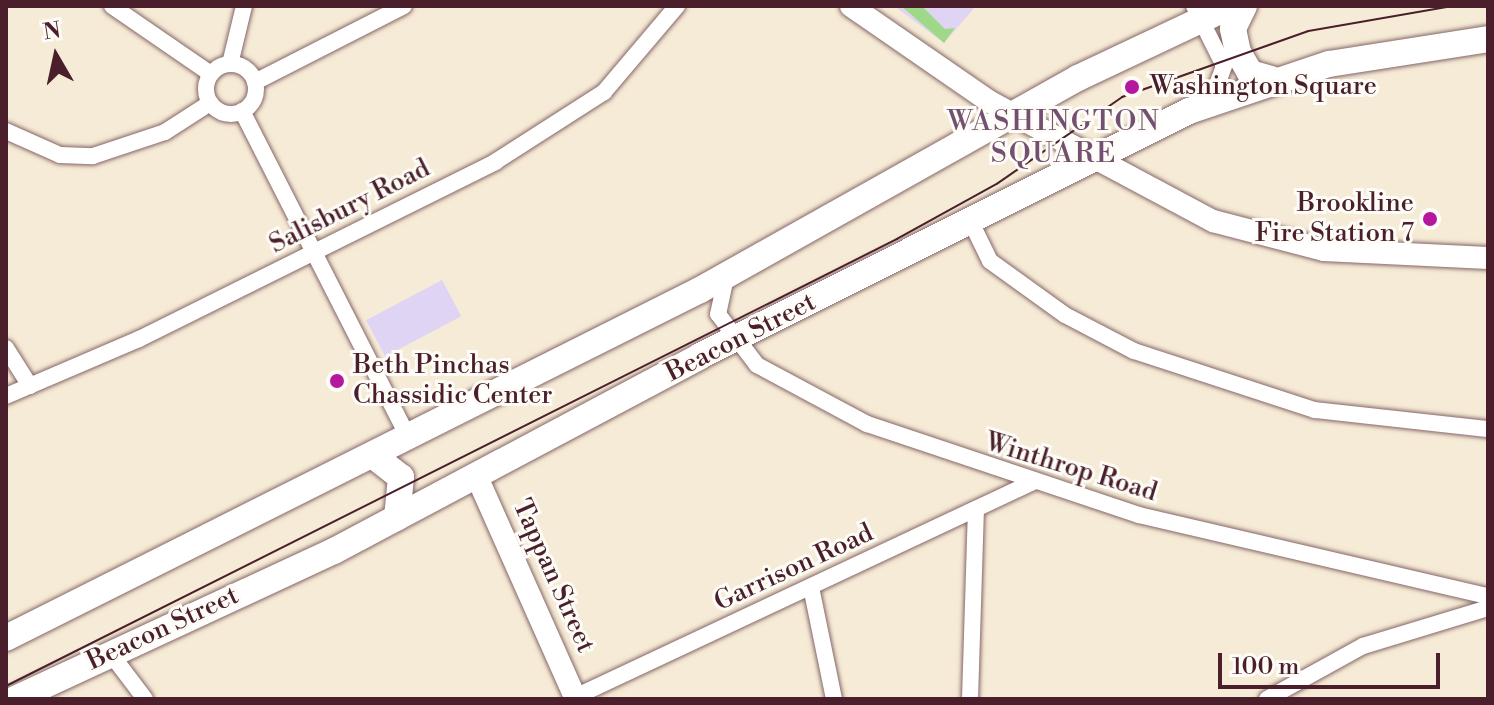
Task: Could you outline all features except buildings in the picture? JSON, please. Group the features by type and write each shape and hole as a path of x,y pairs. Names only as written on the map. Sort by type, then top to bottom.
{"main road":[{"path":"851,6 1015,115 1093,159 1257,236 1344,252 1488,258"},
{"path":"6,638 375,457 726,277 1198,12 1230,6"},
{"path":"1244,6 1234,21 1238,52 1250,73 1271,79"},
{"name":"Beacon Street","path":"15,699 397,518 734,339 1210,102 1271,79 1488,39"},
{"path":"375,457 401,477 397,518"},
{"name":"Tappan Street","path":"477,477 576,698"}],"street":[{"path":"112,6 211,74"},
{"path":"211,74 230,64 244,6"},
{"path":"255,82 404,6"},
{"name":"Salisbury Road","path":"6,396 313,253 564,121 604,92 677,6"},
{"path":"1198,12 1224,66 1223,83 1210,102"},
{"path":"230,64 255,82"},
{"path":"210,103 211,74"},
{"path":"210,103 227,114 242,111 254,99 255,82"},
{"path":"6,131 60,155 93,156 165,132 210,103"},
{"path":"242,111 409,439"},
{"path":"971,222 990,261 1065,315 1134,351 1315,410 1488,429"},
{"name":"Winthrop Road","path":"726,277 717,310 734,339 768,375 799,392 1033,482 1240,541 1488,596"},
{"path":"6,348 30,386"},
{"name":"Garrison Road","path":"576,698 1033,482"},
{"path":"970,699 976,511"},
{"path":"811,587 834,699"},
{"path":"1267,699 1363,646 1488,608"},
{"path":"111,654 145,699"}],"shaded area":[{"path":"894,6 976,6 944,43"},
{"path":"442,280 461,316 385,357 366,320"}],"green space":[{"path":"901,6 922,6 945,29 955,28 944,43"}],"tram line":[{"path":"6,686 897,239 998,183 1122,97 1308,31 1453,6"}],"place":[{"name":"Washington Square","path":"1132,87"},
{"name":"Brookline Fire Station 7","path":"1430,219"},
{"name":"Beth Pinchas Chassidic Center","path":"337,381"}],"district":[{"name":"WASHINGTON SQUARE","path":"1054,138"}]}
